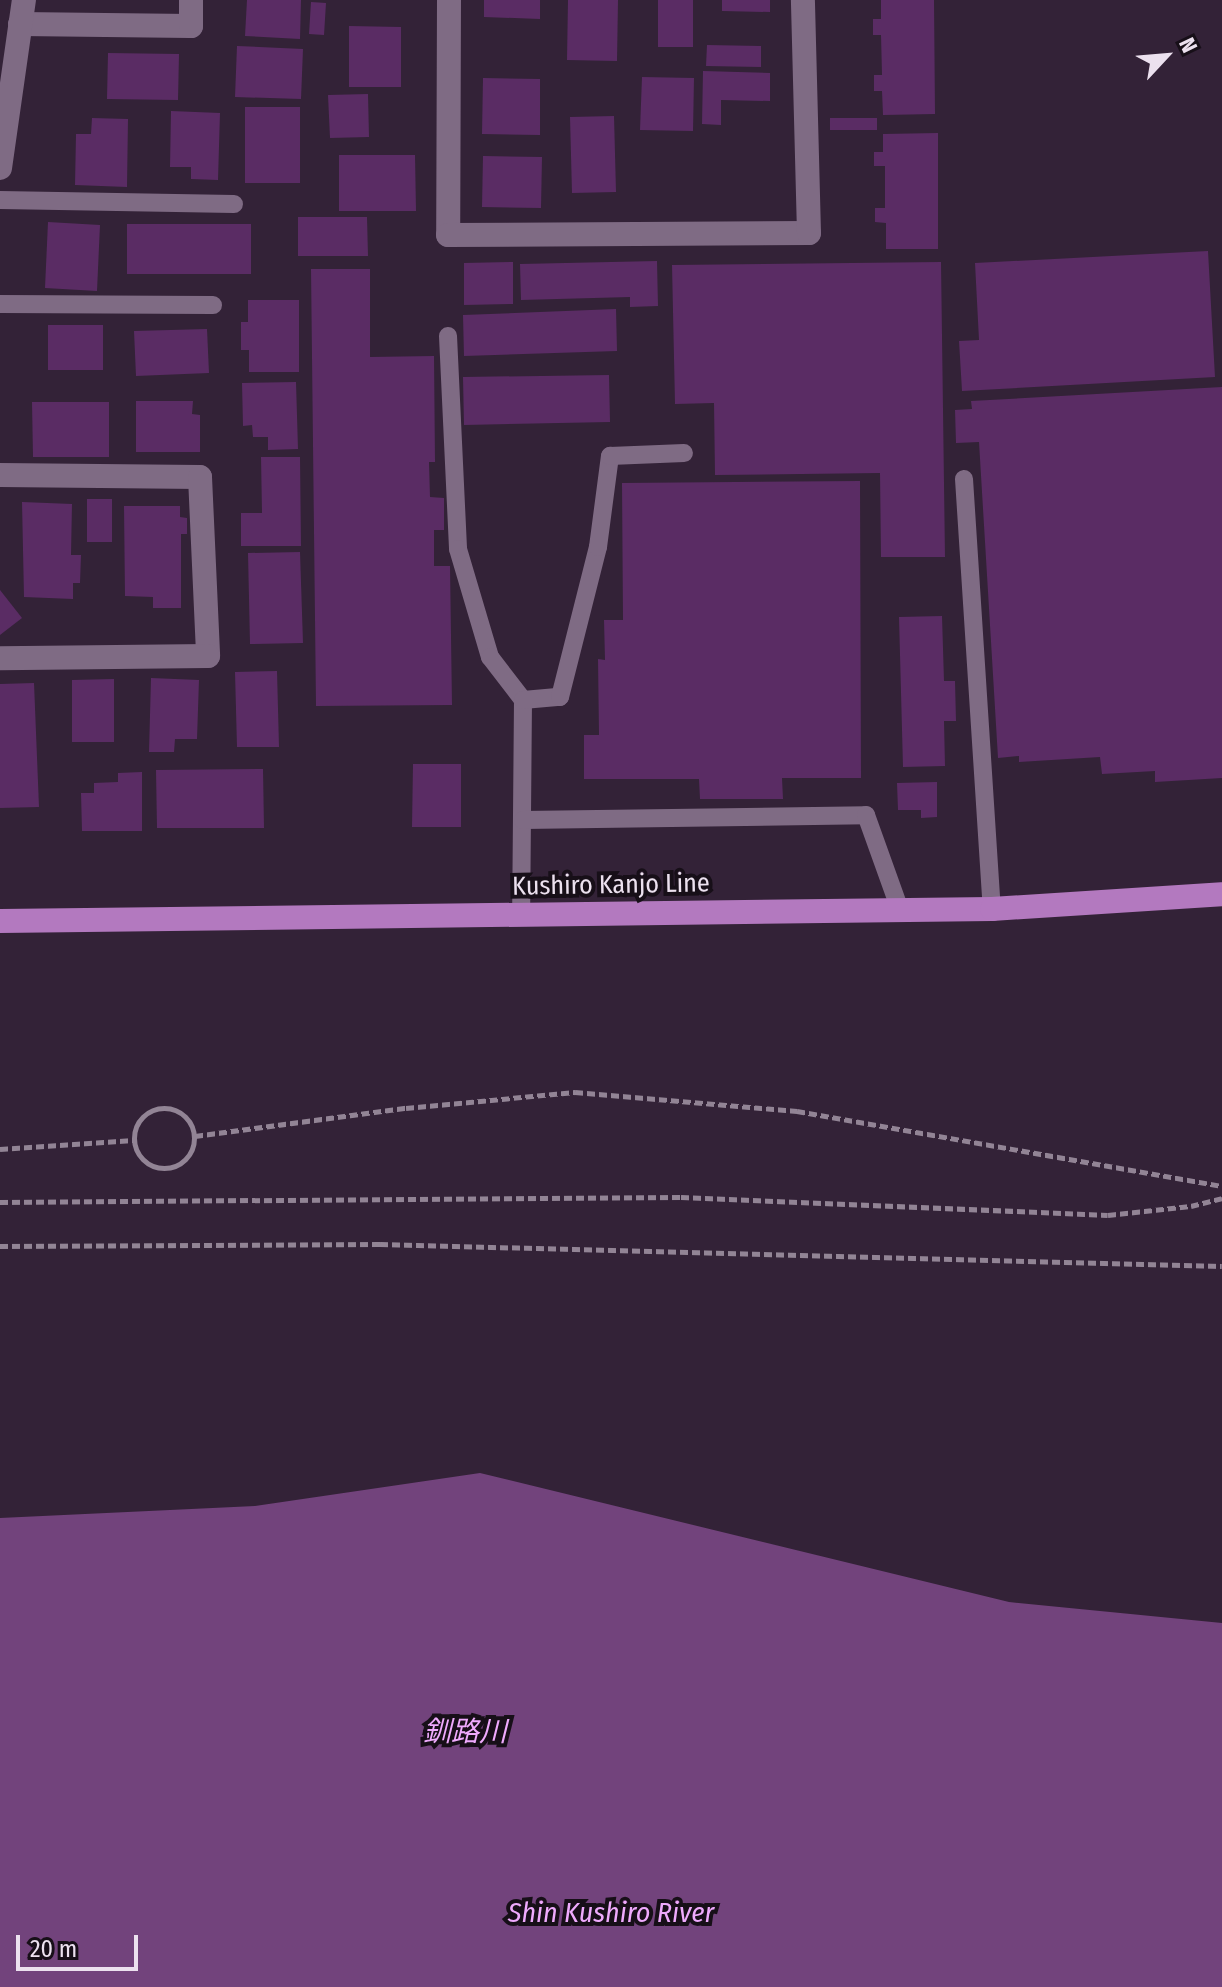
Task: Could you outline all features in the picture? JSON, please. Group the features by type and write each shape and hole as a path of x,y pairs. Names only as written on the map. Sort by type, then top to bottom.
{"main road":[{"name":"Kushiro Kanjo Line","path":"0,921 992,909 1222,894"}],"street":[{"path":"0,168 24,0"},
{"path":"20,24 191,26 191,0"},
{"path":"449,0 448,235 809,233 803,0"},
{"path":"0,475 200,477 208,656 0,658"}],"lane":[{"path":"0,200 234,204"},
{"path":"0,304 213,305"},
{"path":"448,336 458,549 490,657 523,700 521,915"},
{"path":"523,700 560,697 598,547 610,456 684,453"},
{"path":"964,479 992,909"},
{"path":"523,820 866,815 900,910"}],"path":[{"path":"195,1136 406,1108 575,1092 797,1111 1222,1186"},
{"path":"162,1108 172,1108 188,1118 195,1136 190,1154 176,1167 156,1168 141,1157 134,1140 138,1121 153,1109 162,1108"},
{"path":"0,1149 134,1140"},
{"path":"0,1202 681,1197 1108,1215 1191,1206 1222,1198"},
{"path":"0,1246 380,1244 1222,1266"}],"water":[{"name":"釧路川","path":"480,1473 1009,1602 1222,1623 1222,1987 0,1987 0,1518 255,1506"}],"building":[{"path":"247,0 301,0 300,39 245,36"},
{"path":"484,0 540,0 540,19 484,17"},
{"path":"568,0 618,0 617,61 567,60"},
{"path":"658,0 693,0 693,47 658,47"},
{"path":"722,0 770,0 770,12 722,11"},
{"path":"881,0 934,0 935,114 883,115 882,91 874,91 874,75 882,75 881,35 873,35 873,19 881,19"},
{"path":"311,2 326,3 324,35 309,34"},
{"path":"349,26 401,27 401,87 349,87"},
{"path":"707,45 761,46 761,67 706,66"},
{"path":"237,46 303,49 301,99 235,97"},
{"path":"108,53 179,54 178,100 107,99"},
{"path":"703,71 770,73 770,101 721,100 721,125 702,124"},
{"path":"642,77 694,78 693,131 640,130"},
{"path":"483,78 540,79 540,135 482,134"},
{"path":"368,94 369,137 330,138 328,95"},
{"path":"245,107 300,107 300,183 245,183"},
{"path":"171,111 220,113 218,180 191,179 191,167 170,167"},
{"path":"614,116 616,192 572,193 570,117"},
{"path":"92,118 128,119 127,187 75,185 76,134 91,134"},
{"path":"830,118 877,118 877,130 830,130"},
{"path":"938,133 938,249 886,249 886,223 875,222 875,208 885,208 885,166 874,166 874,152 883,152 883,134"},
{"path":"339,155 415,155 416,211 339,211"},
{"path":"483,156 542,157 541,208 482,207"},
{"path":"298,217 367,217 368,256 298,256"},
{"path":"48,222 100,225 97,291 45,288"},
{"path":"127,224 251,224 251,274 127,274"},
{"path":"1208,251 1215,377 962,391 959,341 979,340 975,263"},
{"path":"657,261 658,306 630,307 630,297 521,300 520,264"},
{"path":"513,262 513,304 464,305 464,263"},
{"path":"941,262 945,557 881,557 880,473 715,475 714,403 675,404 672,265"},
{"path":"311,269 370,269 370,357 434,356 435,462 429,462 430,497 444,498 444,530 434,530 434,566 450,566 452,705 316,706"},
{"path":"248,300 299,300 299,372 249,372 249,350 241,350 241,322 248,322"},
{"path":"616,309 617,351 464,356 463,315"},
{"path":"48,325 103,325 103,370 48,370"},
{"path":"207,329 209,373 136,376 134,331"},
{"path":"609,375 610,422 464,425 463,377"},
{"path":"296,382 298,449 268,450 268,437 253,437 252,425 243,426 242,383"},
{"path":"1222,387 1222,778 1155,782 1155,771 1102,774 1100,757 1019,762 1019,756 998,758 979,442 956,443 955,410 972,409 971,401"},
{"path":"136,401 193,401 192,414 200,415 200,452 136,452"},
{"path":"32,402 109,402 109,457 33,457"},
{"path":"261,457 300,457 301,546 241,546 241,513 262,513"},
{"path":"860,481 861,778 782,778 783,799 700,799 699,779 584,779 584,735 599,735 598,659 605,660 604,620 623,620 622,483"},
{"path":"87,499 112,499 112,542 87,542"},
{"path":"22,502 72,504 71,555 81,555 80,583 73,583 73,599 24,597"},
{"path":"124,506 180,506 180,517 187,518 187,534 181,534 181,608 153,608 153,597 125,596"},
{"path":"300,552 303,643 250,644 248,553"},
{"path":"0,590 22,618 0,635"},
{"path":"942,616 944,681 955,681 956,721 944,721 945,766 903,767 899,617"},
{"path":"277,671 279,747 237,747 235,672"},
{"path":"151,678 199,680 197,739 175,739 174,752 149,752"},
{"path":"114,679 114,742 72,742 72,680"},
{"path":"34,683 39,807 0,808 0,684"},
{"path":"413,764 461,764 461,827 412,827"},
{"path":"263,769 264,828 157,828 156,770"},
{"path":"142,772 142,831 82,831 81,793 94,793 94,783 118,782 118,773"},
{"path":"937,782 937,817 921,818 921,810 898,810 897,783"}],"water label":[{"name":"Shin Kushiro River","path":"611,1913"}]}
